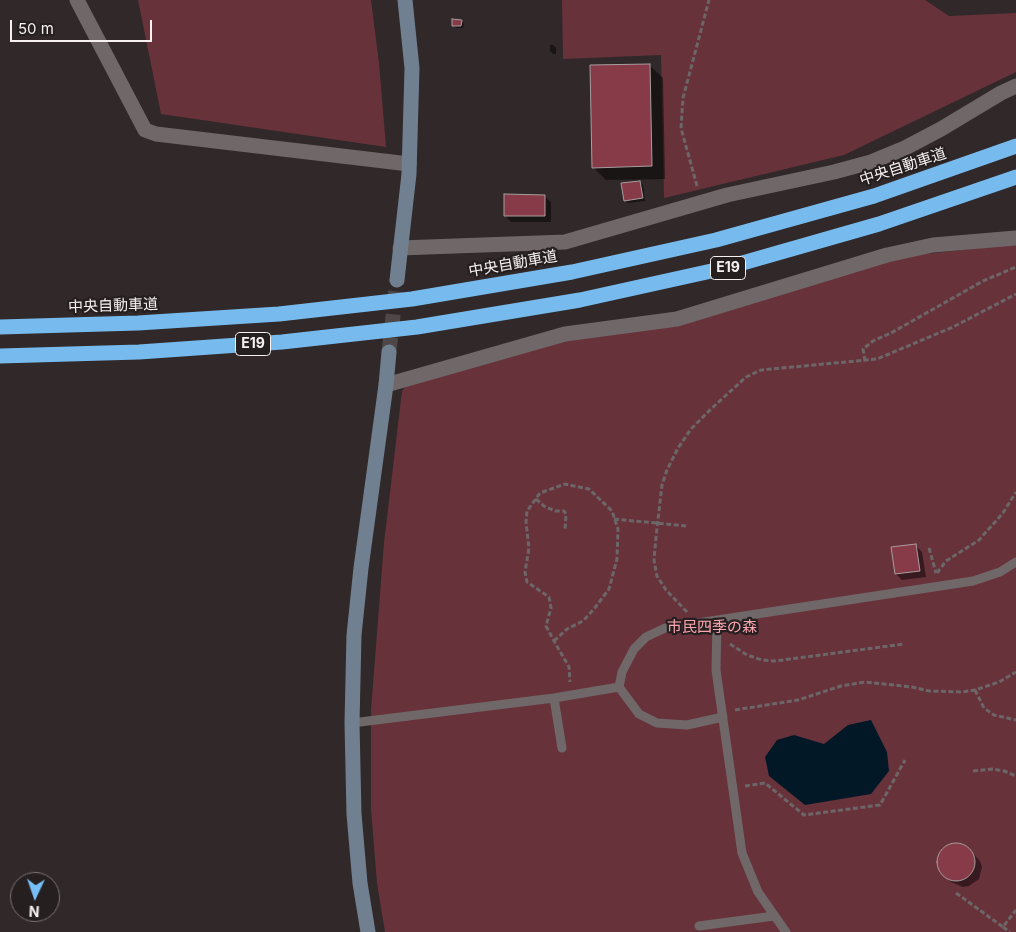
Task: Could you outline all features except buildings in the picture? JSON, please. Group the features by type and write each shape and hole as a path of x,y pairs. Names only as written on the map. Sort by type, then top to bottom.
{"highway":[{"name":"中央自動車道","path":"0,328 138,323 279,314 412,299 572,272 716,240 855,201 1016,146"},
{"name":"E19","path":"0,356 139,352 282,342 417,327 580,300 725,268 879,224 1016,177"}],"street":[{"path":"77,0 136,117 145,130 156,134 409,164"},
{"path":"397,280 409,164 412,68 405,0"},
{"path":"400,248 565,242 727,195 834,172 871,162 905,148 941,129 1000,93 1016,86"},
{"path":"386,385 564,334 677,319 887,255 933,245 1016,238"},
{"path":"368,932 360,883 354,814 352,723 354,635 390,352"}],"lane":[{"path":"722,715 687,724 657,723 639,714 619,687 622,672 634,649 646,637 665,628 973,581 1000,572 1016,562"},
{"path":"717,620 716,670 742,853 758,892 786,932"},
{"path":"352,723 554,698 619,687"},
{"path":"554,698 562,748"},
{"path":"699,926 774,916"}],"path":[{"path":"701,202 681,128 683,98 708,0"},
{"path":"865,362 863,349 873,341 891,333 983,281 1016,267"},
{"path":"698,624 666,590 657,576 654,560 662,484 678,448 691,429 746,377 761,370 865,362 877,359 953,327 1016,294"},
{"path":"554,641 567,629 583,621 609,589 617,559 618,530 612,511 589,489 565,484 540,493 527,511 526,522 529,548 525,572 527,582 549,597 551,608 546,626 554,641 569,667 570,695"},
{"path":"929,548 936,575 946,561 975,543 984,535 1003,514 1016,492"},
{"path":"536,498 544,506 555,511 564,511 566,514 565,530"},
{"path":"614,518 687,526"},
{"path":"717,639 728,643 747,655 762,660 775,661 904,644"},
{"path":"722,715 798,700 841,686 865,682 912,687 929,691 962,692 999,682 1016,672"},
{"path":"975,690 984,708 994,715 1016,720"},
{"path":"732,788 765,783 804,815 880,805 905,760"},
{"path":"972,771 992,769 1016,776"},
{"path":"956,893 1010,932"},
{"path":"1003,927 1016,910"}],"green space":[{"path":"138,0 371,0 379,63 386,147 161,114"},
{"path":"562,0 925,0 949,16 1016,13 1016,72 844,155 664,198 661,55 563,59"},
{"name":"市民四季の森","path":"1016,244 1016,932 385,932 377,883 371,809 371,710 384,543 402,391 406,386 561,341 908,256"}],"water":[{"path":"871,720 887,752 889,771 871,794 805,805 769,776 765,757 777,740 794,735 824,744 848,725"}],"tunnel":[{"path":"389,352 397,280"}]}
